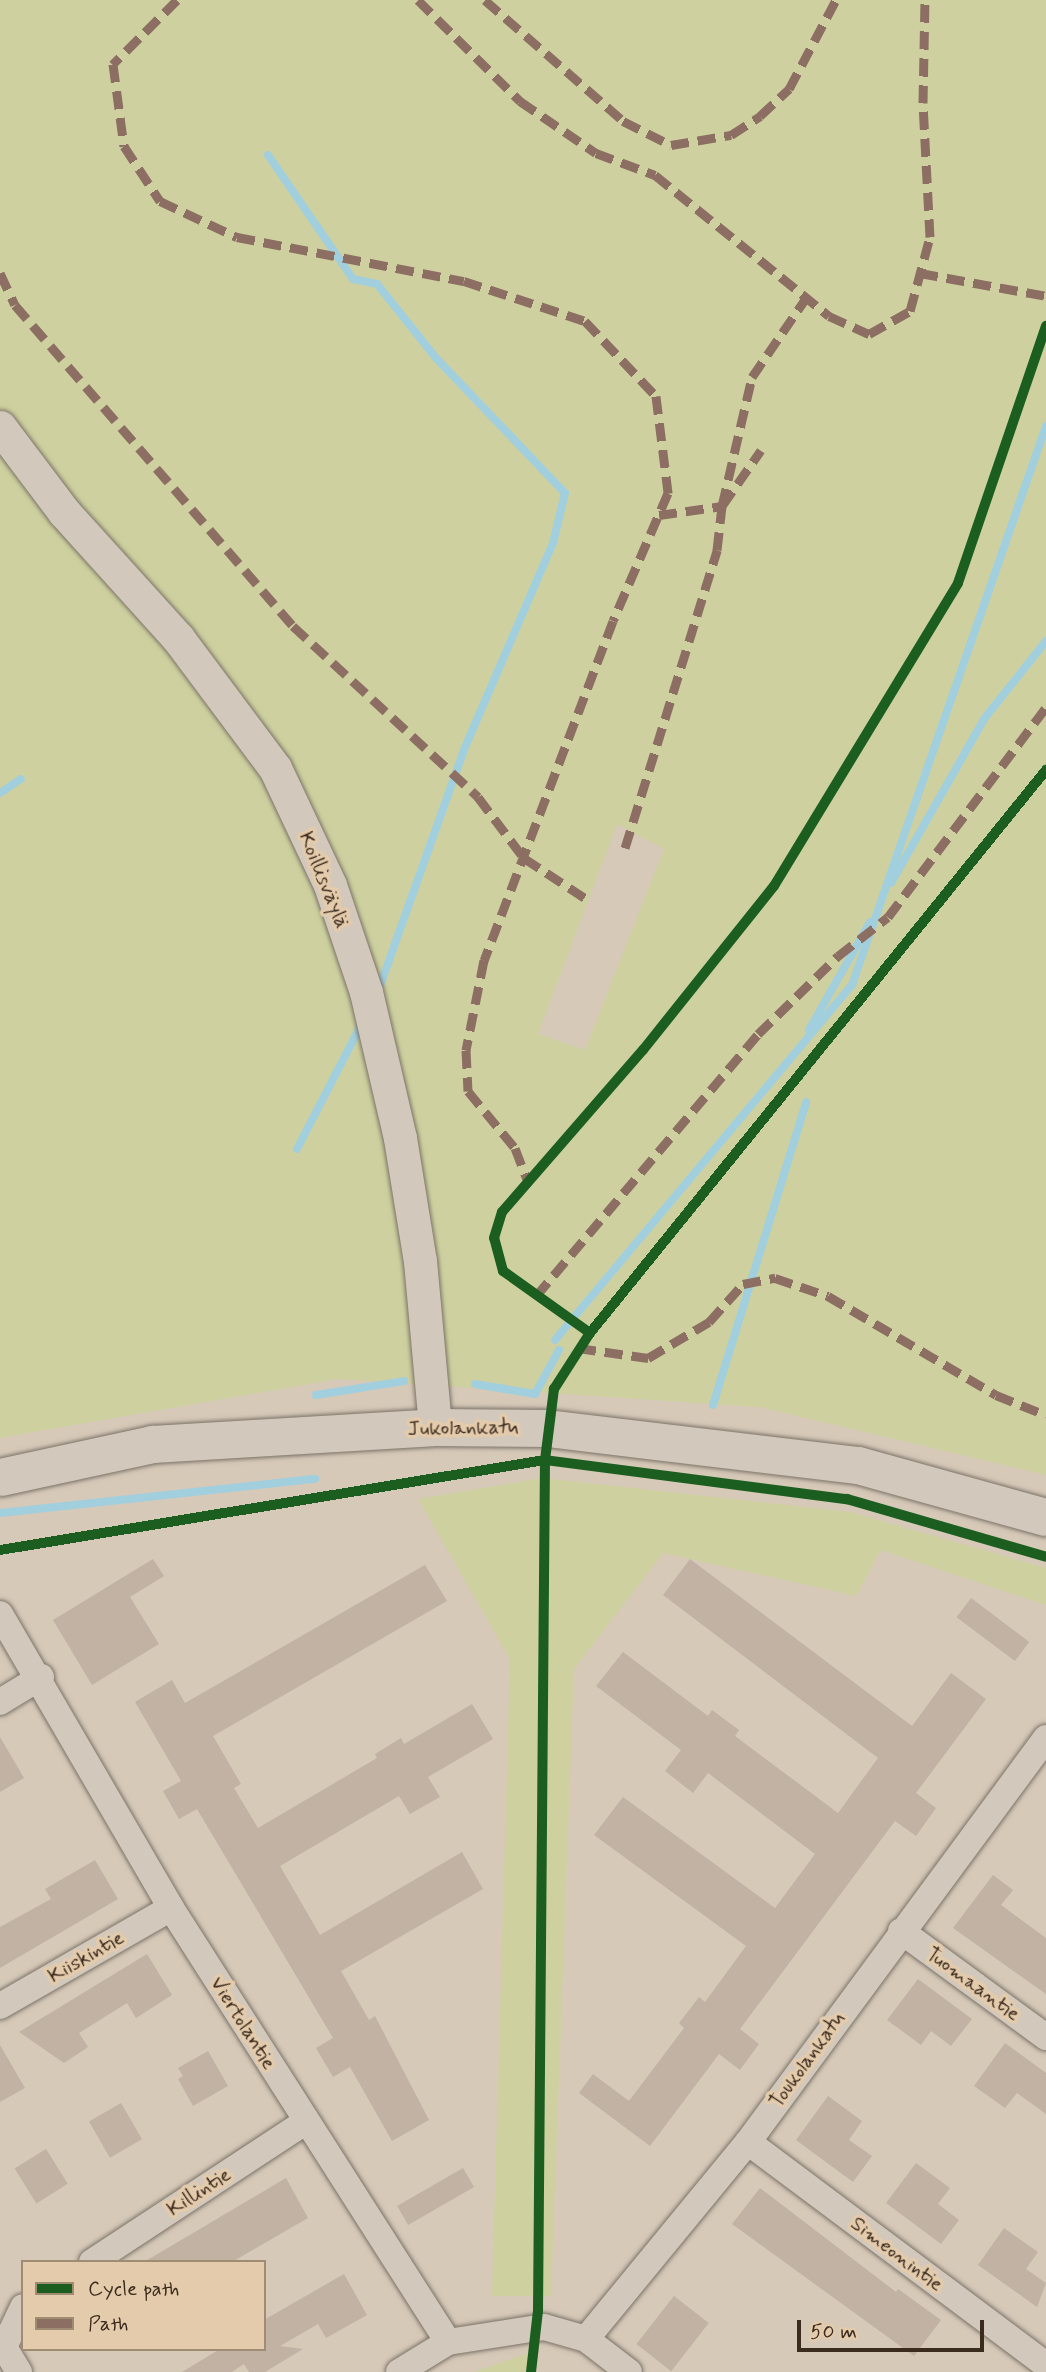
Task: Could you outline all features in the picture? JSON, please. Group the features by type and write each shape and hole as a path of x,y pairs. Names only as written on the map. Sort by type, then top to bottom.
{"main road":[{"name":"Jukolankatu","path":"0,1477 152,1444 435,1427 547,1428 858,1465 1046,1517"}],"street":[{"name":"Koillisväylä","path":"0,427 64,512 178,638 275,768 330,885 366,992 400,1138 420,1261 435,1427"},
{"name":"Viertolantie","path":"0,1614 41,1677 171,1908 305,2122 448,2342"},
{"path":"0,1702 41,1677"},
{"name":"Toukolankatu","path":"586,2339 748,2142 901,1931 1046,1738"},
{"name":"Kiiskintie","path":"0,2006 171,1908"},
{"name":"Tuomaantie","path":"901,1931 1046,2037"},
{"name":"Killintie","path":"95,2260 305,2122"},
{"name":"Simeonintie","path":"748,2142 1046,2365"},
{"path":"19,2372 4,2347 21,2311"},
{"path":"399,2372 448,2342 544,2327 586,2339 629,2372"}],"green space":[{"path":"0,0 1046,0 1046,1475 759,1407 338,1379 0,1438","holes":["617,824 664,849 585,1050 538,1034"]},
{"path":"542,1478 850,1512 1046,1568 1046,1605 881,1550 856,1596 663,1553 574,1669 551,2296 492,2296 510,1659 418,1499"},
{"path":"532,2352 528,2372 473,2372 488,2367"}],"building":[{"path":"153,1559 164,1576 130,1597 159,1644 92,1685 53,1620"},
{"path":"690,1559 912,1726 951,1673 986,1699 916,1793 936,1808 916,1836 895,1821 740,2029 759,2044 740,2070 719,2054 650,2146 579,2093 593,2074 629,2101 684,2028 679,2023 699,1997 705,2002 746,1946 594,1835 623,1797 775,1908 815,1854 708,1773 693,1793 665,1771 681,1750 596,1686 623,1652 708,1716 712,1710 739,1730 735,1736 838,1813 878,1758 663,1595"},
{"path":"425,1565 447,1601 213,1736 241,1784 234,1788 258,1828 377,1758 375,1754 401,1738 404,1744 472,1704 493,1739 428,1777 440,1797 410,1814 399,1796 280,1866 320,1935 462,1852 483,1889 341,1971 369,2020 375,2016 429,2120 392,2141 350,2067 333,2077 316,2048 333,2038 197,1809 179,1819 163,1791 181,1781 135,1702 172,1680 185,1703"},
{"path":"971,1598 1029,1642 1015,1661 957,1617"},
{"path":"0,1737 24,1778 0,1792"},
{"path":"95,1860 118,1899 0,1968 0,1927 51,1899 45,1889"},
{"path":"993,1875 1013,1890 1001,1905 1046,1938 1046,1994 953,1928"},
{"path":"147,1954 172,1995 136,2018 127,2003 79,2033 88,2047 64,2063 19,2032"},
{"path":"918,1979 972,2019 951,2046 931,2031 921,2045 887,2020"},
{"path":"1005,2043 1046,2073 1046,2114 1017,2093 1005,2108 974,2086"},
{"path":"0,2045 25,2088 0,2102"},
{"path":"208,2051 228,2086 193,2106 178,2079 183,2076 178,2068"},
{"path":"828,2096 862,2121 849,2140 872,2156 853,2182 796,2140"},
{"path":"121,2103 142,2139 110,2158 89,2122"},
{"path":"46,2149 68,2184 36,2203 15,2169"},
{"path":"916,2163 950,2188 938,2204 959,2220 941,2244 886,2203"},
{"path":"463,2168 474,2187 408,2225 397,2206"},
{"path":"286,2178 308,2218 235,2260 147,2260"},
{"path":"760,2188 896,2292 898,2289 941,2320 914,2356 732,2224"},
{"path":"1004,2228 1038,2252 1026,2269 1046,2283 1037,2307 978,2265"},
{"path":"344,2274 367,2315 326,2338 318,2324 280,2346 303,2349 265,2372 249,2372 244,2364 232,2372 182,2372 217,2351 266,2351 266,2319"},
{"path":"674,2296 709,2323 671,2371 636,2344"}],"waterway":[{"path":"268,155 353,279 377,284 435,357 565,493 553,543 464,750 379,989"},
{"path":"555,1340 852,985 1046,426"},
{"path":"891,883 984,719 1046,641"},
{"path":"0,793 21,779"},
{"path":"809,1030 870,922"},
{"path":"297,1149 361,1025"},
{"path":"713,1405 806,1102"},
{"path":"475,1384 535,1394 559,1350"},
{"path":"316,1395 404,1381"},
{"path":"0,1513 315,1479"}],"marked path":[{"path":"177,0 113,64 124,146 160,201 237,237 464,281 585,321 656,396 668,493 613,621 484,960 466,1050 468,1091 515,1148 527,1180"},
{"path":"418,0 520,101 596,153 655,175 829,316 869,334 910,311 930,237 923,103 925,0"},
{"path":"485,0 623,121 671,145 731,135 760,116 789,89 836,0"},
{"path":"0,273 15,305 293,626 478,797 524,858 588,900"},
{"path":"920,273 1046,296"},
{"path":"659,515 722,506 752,377 806,298"},
{"path":"625,848 717,550 722,506 761,450"},
{"path":"536,1296 758,1034 838,956 888,917 1046,707"},
{"path":"578,1348 648,1358 709,1322 743,1284 775,1278 828,1296 996,1395 1046,1415"}],"cycle path":[{"path":"590,1333 503,1271 494,1238 502,1212 643,1050 774,886 958,583 1046,326"},
{"path":"531,2372 538,2311 545,1460 554,1389 590,1333 1046,770"},
{"path":"0,1550 545,1460 847,1499 1046,1557"}]}
